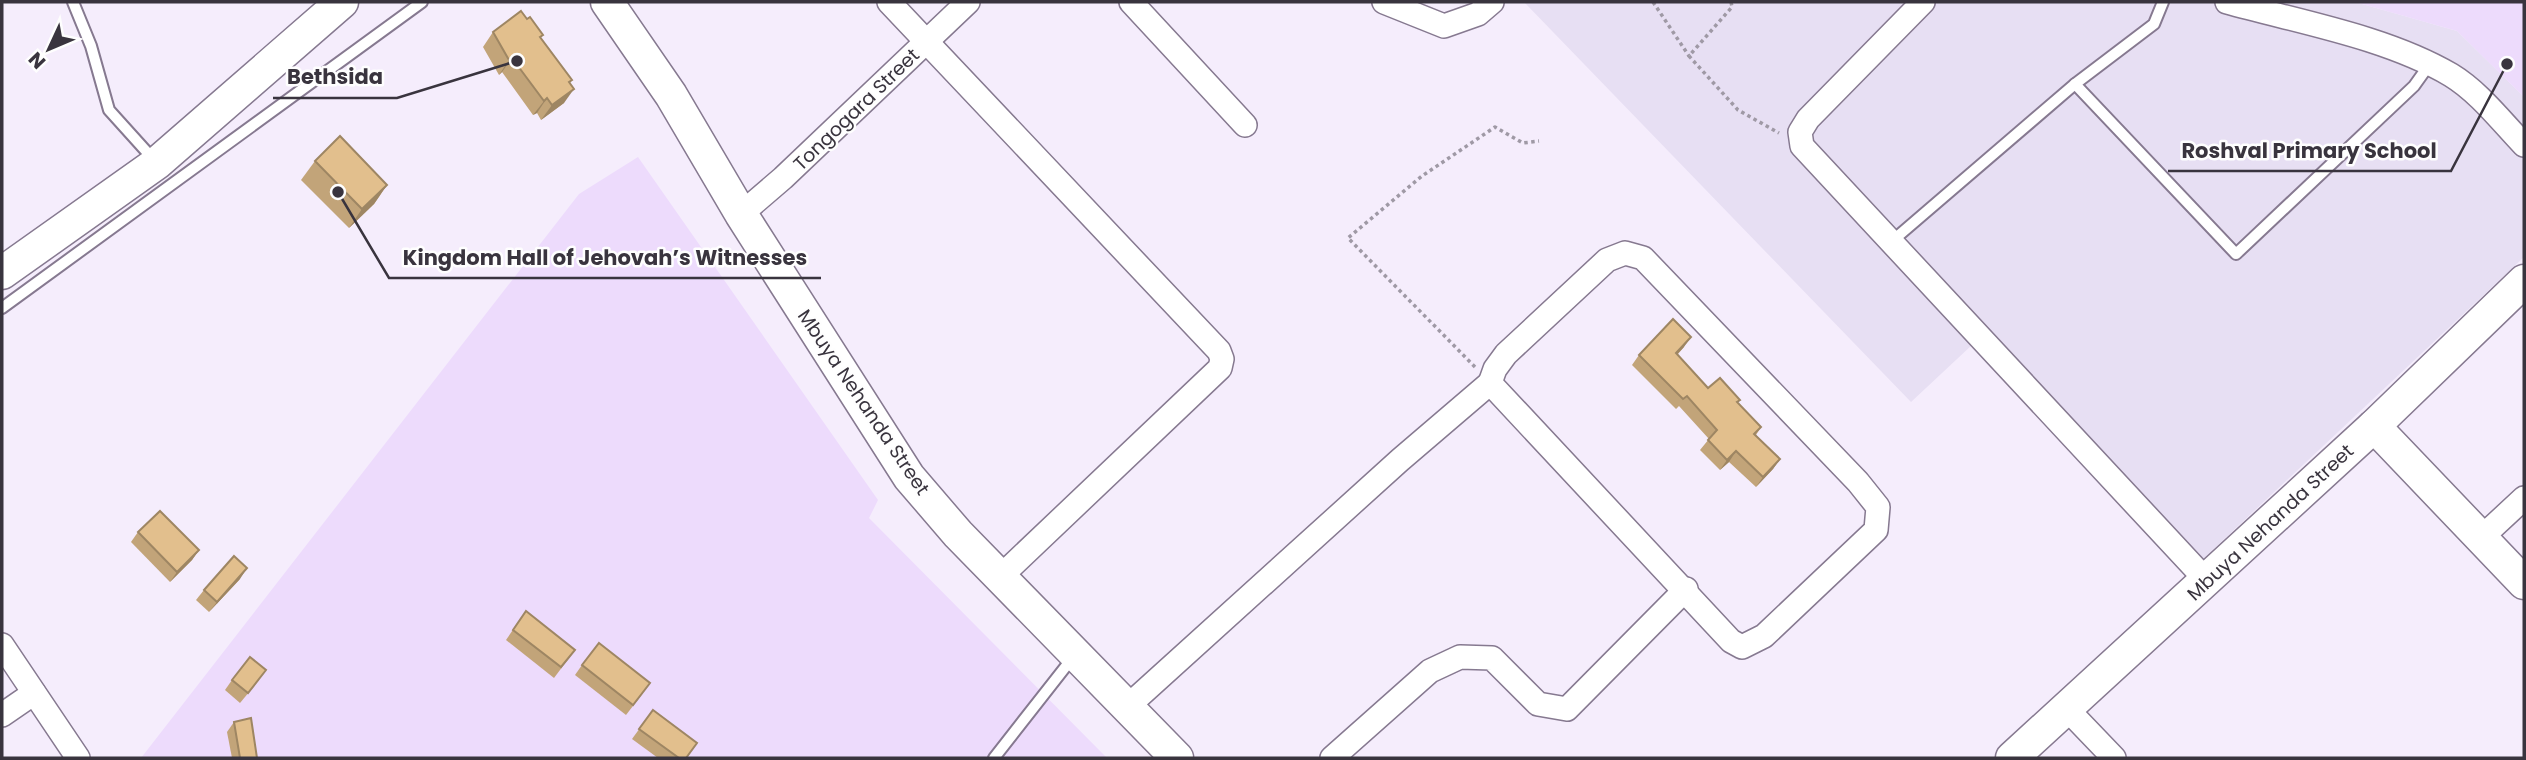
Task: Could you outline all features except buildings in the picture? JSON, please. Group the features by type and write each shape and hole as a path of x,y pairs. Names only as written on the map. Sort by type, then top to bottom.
{"street":[{"path":"2,273 157,163 342,2"},
{"name":"Mbuya Nehanda Street","path":"607,2 671,95 741,214 909,477 1000,577 1177,758"},
{"path":"889,2 1219,351 1222,359 1220,368 1000,577"},
{"name":"Tongogara Street","path":"741,214 783,178 968,2"},
{"path":"1131,2 1245,125"},
{"path":"1384,2 1444,26 1478,14 1492,2"},
{"path":"1923,2 1808,119 1800,132 1802,146 2207,581"},
{"path":"2227,2 2371,42 2428,65 2472,90 2524,145"},
{"path":"1126,707 1400,460 1490,383 1495,369 1506,354 1607,260 1625,253 1643,258 1858,482 1878,508 1876,530 1764,636 1742,647 1731,641 1686,589 1490,383"},
{"name":"Mbuya Nehanda Street","path":"2012,758 2374,426 2524,281"},
{"path":"2374,426 2524,583"},
{"path":"2482,537 2524,498"},
{"path":"1332,758 1430,671 1460,657 1492,658 1538,704 1567,709 1686,589"},
{"path":"2,645 78,758"},
{"path":"2,715 34,692"},
{"path":"2067,709 2114,758"}],"lane":[{"path":"73,2 91,46 109,110 157,163"},
{"path":"2,308 422,2"},
{"path":"1891,242 2075,85 2154,24 2163,2"},
{"path":"2075,85 2236,254 2414,86 2428,65"},
{"path":"994,758 1076,654"}],"path":[{"path":"1653,2 1689,56 1738,110 1802,146"},
{"path":"1689,56 1731,4 1736,2"},
{"path":"1490,383 1348,238 1422,176 1495,127 1523,143 1539,141"}],"shaded area":[{"path":"1524,2 2355,2 2457,31 2524,97 2524,257 2203,559 1987,331 1911,402"},
{"path":"2355,2 2524,2 2524,97 2457,31"},
{"path":"638,157 878,500 869,518 1107,758 141,758 579,194"}],"place":[{"name":"Bethsida","path":"517,61"},
{"name":"Roshval Primary School","path":"2507,64"},
{"name":"Kingdom Hall of Jehovah’s Witnesses","path":"338,192"}]}
